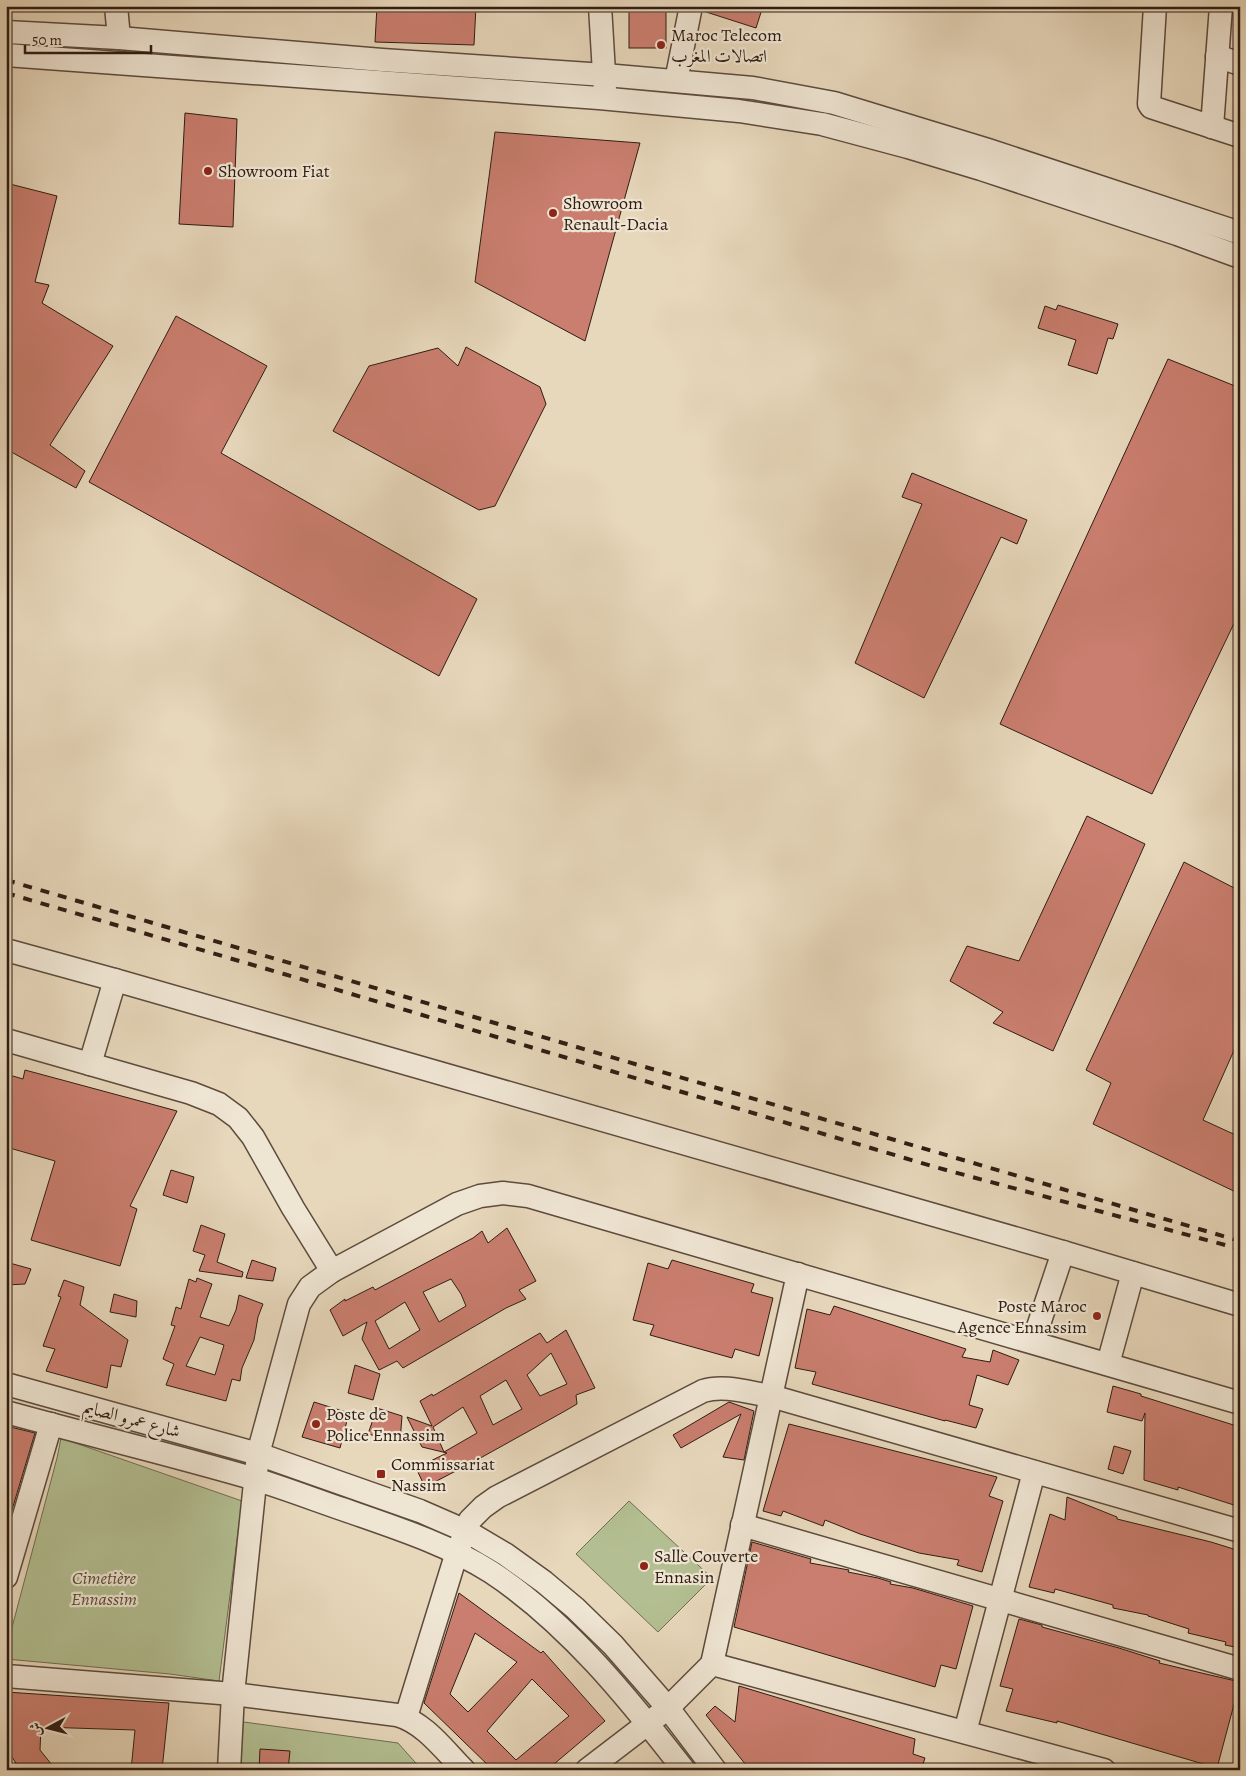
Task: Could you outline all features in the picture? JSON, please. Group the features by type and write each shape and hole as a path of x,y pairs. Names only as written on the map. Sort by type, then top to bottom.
{"street":[{"path":"116,6 119,38"},
{"path":"600,6 605,99"},
{"path":"676,81 691,6"},
{"path":"1156,6 1148,104 1151,107 1240,136"},
{"path":"1212,127 1221,6"},
{"path":"6,32 119,38 382,60 676,81 753,88 834,102 1240,257"},
{"path":"6,56 458,87 738,111 822,124 908,147 985,160 1240,233"},
{"path":"1217,56 1240,64"},
{"path":"6,950 1063,1252 1240,1305"},
{"path":"90,1064 115,980"},
{"path":"6,1040 192,1093 219,1104 238,1118 254,1137 332,1271"},
{"path":"229,1770 234,1694 258,1454 299,1304 310,1287 332,1271 457,1204 480,1196 503,1193 528,1196 1240,1403"},
{"path":"1033,1342 1063,1252"},
{"path":"1108,1364 1133,1273"},
{"path":"587,1770 668,1708 712,1664 798,1274"},
{"name":"شارع عمرو الصايم","path":"6,1384 258,1454 420,1511 466,1531 520,1565 575,1608 613,1645 668,1708 715,1770"},
{"path":"406,1717 457,1552 470,1520 476,1513 497,1497 711,1388 771,1396 1240,1531"},
{"name":"شارع عمرو الصايم","path":"6,1412 256,1480 412,1534 457,1552 492,1573 530,1602 580,1646 648,1724 684,1770"},
{"path":"6,1577 51,1424"},
{"path":"965,1732 1034,1472"},
{"path":"742,1525 1240,1668"},
{"path":"712,1664 1104,1770"},
{"path":"6,1676 234,1694 406,1717 422,1727 464,1770"}],"green space":[{"name":"Cimetière Ennassim","path":"61,1438 242,1501 219,1681 170,1674 6,1659 6,1650"},
{"name":"Salle Couverte Ennasin","path":"629,1501 712,1578 658,1632 576,1554"},
{"path":"229,1720 398,1743 422,1770 223,1770"}],"building":[{"path":"377,6 476,6 474,45 375,42"},
{"path":"629,6 666,6 666,48 629,48"},
{"path":"704,6 763,6 756,28 703,11"},
{"name":"Showroom Fiat","path":"185,113 237,119 233,227 179,224"},
{"name":"Showroom Renault-Dacia","path":"495,132 640,143 585,341 475,282"},
{"path":"6,183 57,196 35,282 49,285 42,303 113,346 50,445 85,471 76,488 6,449"},
{"path":"1058,305 1118,324 1113,339 1108,338 1097,374 1068,365 1076,340 1038,328 1045,306 1056,310"},
{"path":"176,316 267,366 221,453 477,599 439,676 89,482"},
{"path":"466,347 540,387 546,404 495,506 479,510 333,431 369,366 438,348 458,366"},
{"path":"1168,359 1240,388 1240,611 1152,794 1000,724"},
{"path":"912,473 1027,520 1017,544 1001,537 924,698 855,663 922,504 902,497"},
{"path":"1087,816 1145,844 1053,1051 993,1023 1003,1012 950,981 967,946 1019,961"},
{"path":"1184,862 1240,891 1240,1037 1203,1120 1240,1137 1240,1194 1093,1124 1111,1083 1086,1070"},
{"path":"25,1070 177,1111 130,1206 137,1209 120,1266 31,1240 55,1161 6,1147 6,1074 23,1079"},
{"path":"171,1170 194,1177 187,1203 163,1195"},
{"path":"201,1225 225,1234 217,1262 243,1272 242,1277 199,1271 205,1255 193,1251"},
{"path":"507,1228 536,1281 519,1290 526,1299 506,1308 403,1368 397,1361 379,1370 362,1339 367,1322 343,1336 330,1310 345,1299 345,1301 373,1287 375,1290 473,1238 482,1231 488,1243","holes":["451,1279 466,1306 439,1322 423,1292","405,1302 420,1330 389,1349 375,1321"]},
{"path":"252,1260 276,1268 273,1281 246,1278"},
{"path":"672,1260 754,1284 751,1292 773,1298 759,1356 735,1349 732,1358 650,1335 654,1325 633,1320 648,1263 668,1269"},
{"path":"6,1262 31,1269 25,1284 6,1285"},
{"path":"197,1278 212,1284 200,1317 229,1326 236,1310 239,1295 263,1304 258,1317 254,1340 242,1368 240,1381 232,1379 226,1401 166,1385 174,1364 163,1359 175,1326 171,1325 176,1307 181,1309 189,1279 196,1282","holes":["200,1337 224,1345 215,1375 186,1366"]},
{"path":"64,1280 84,1287 80,1305 128,1340 121,1367 111,1365 107,1388 46,1371 55,1349 43,1346 61,1297 58,1296"},
{"path":"114,1294 137,1301 136,1317 110,1312"},
{"path":"834,1306 966,1349 962,1357 990,1362 993,1350 1019,1360 1008,1385 977,1375 969,1405 983,1409 976,1428 812,1384 816,1372 795,1368 807,1309 830,1315"},
{"path":"566,1330 595,1388 576,1395 577,1404 565,1411 425,1487 416,1468 447,1453 422,1447 407,1417 432,1426 420,1401 432,1394 433,1396 540,1333 547,1343","holes":["551,1353 567,1384 540,1396 527,1375","506,1380 522,1409 493,1425 480,1396","463,1407 477,1433 444,1452 433,1427"]},
{"path":"355,1365 380,1374 373,1400 348,1393"},
{"path":"1113,1386 1240,1427 1240,1507 1178,1487 1178,1490 1144,1480 1145,1413 1142,1421 1107,1412"},
{"name":"Poste de Police Ennassim","path":"314,1402 349,1413 340,1448 302,1437"},
{"path":"729,1402 754,1411 744,1460 723,1457 741,1414 681,1448 673,1435"},
{"path":"377,1408 402,1416 400,1442 368,1434"},
{"path":"789,1424 997,1477 989,1496 1003,1501 982,1572 957,1565 959,1560 919,1553 860,1534 825,1520 823,1526 783,1511 781,1516 763,1511"},
{"path":"6,1426 35,1433 6,1530"},
{"path":"1114,1446 1131,1451 1123,1474 1108,1469"},
{"path":"1067,1497 1117,1517 1117,1519 1240,1551 1240,1648 1225,1645 1226,1642 1188,1633 1189,1629 1148,1615 1113,1608 1113,1605 1055,1589 1054,1593 1029,1587 1050,1514 1065,1520"},
{"path":"752,1542 811,1559 810,1563 849,1570 848,1572 878,1578 891,1582 890,1584 913,1588 973,1606 956,1669 941,1665 935,1687 734,1627"},
{"path":"459,1593 541,1653 543,1651 605,1721 547,1770 493,1770 424,1703","holes":["475,1633 517,1662 468,1712 450,1694","532,1679 569,1716 516,1760 487,1731"]},
{"path":"1019,1619 1119,1648 1160,1661 1159,1663 1240,1682 1217,1768 1057,1721 1057,1723 1006,1711 1013,1689 1000,1686"},
{"path":"739,1686 915,1739 913,1754 925,1758 921,1770 750,1770 706,1715 715,1706 735,1722"},
{"path":"6,1692 169,1703 162,1770 131,1770 135,1730 41,1727 40,1750 56,1770 20,1770 6,1747"},
{"path":"260,1749 290,1751 288,1770 259,1770"}],"railway":[{"path":"6,880 1240,1241"},
{"path":"6,893 935,1167 1240,1249"}],"place":[{"name":"Maroc Telecom اتصالات المغرب","path":"661,45"},
{"name":"Showroom Fiat","path":"208,171"},
{"name":"Showroom Renault-Dacia","path":"553,213"},
{"name":"Poste Maroc Agence Ennassim","path":"1097,1316"},
{"name":"Poste de Police Ennassim","path":"316,1424"},
{"name":"Commissariat Nassim","path":"381,1474"},
{"name":"Salle Couverte Ennasin","path":"644,1566"}]}
